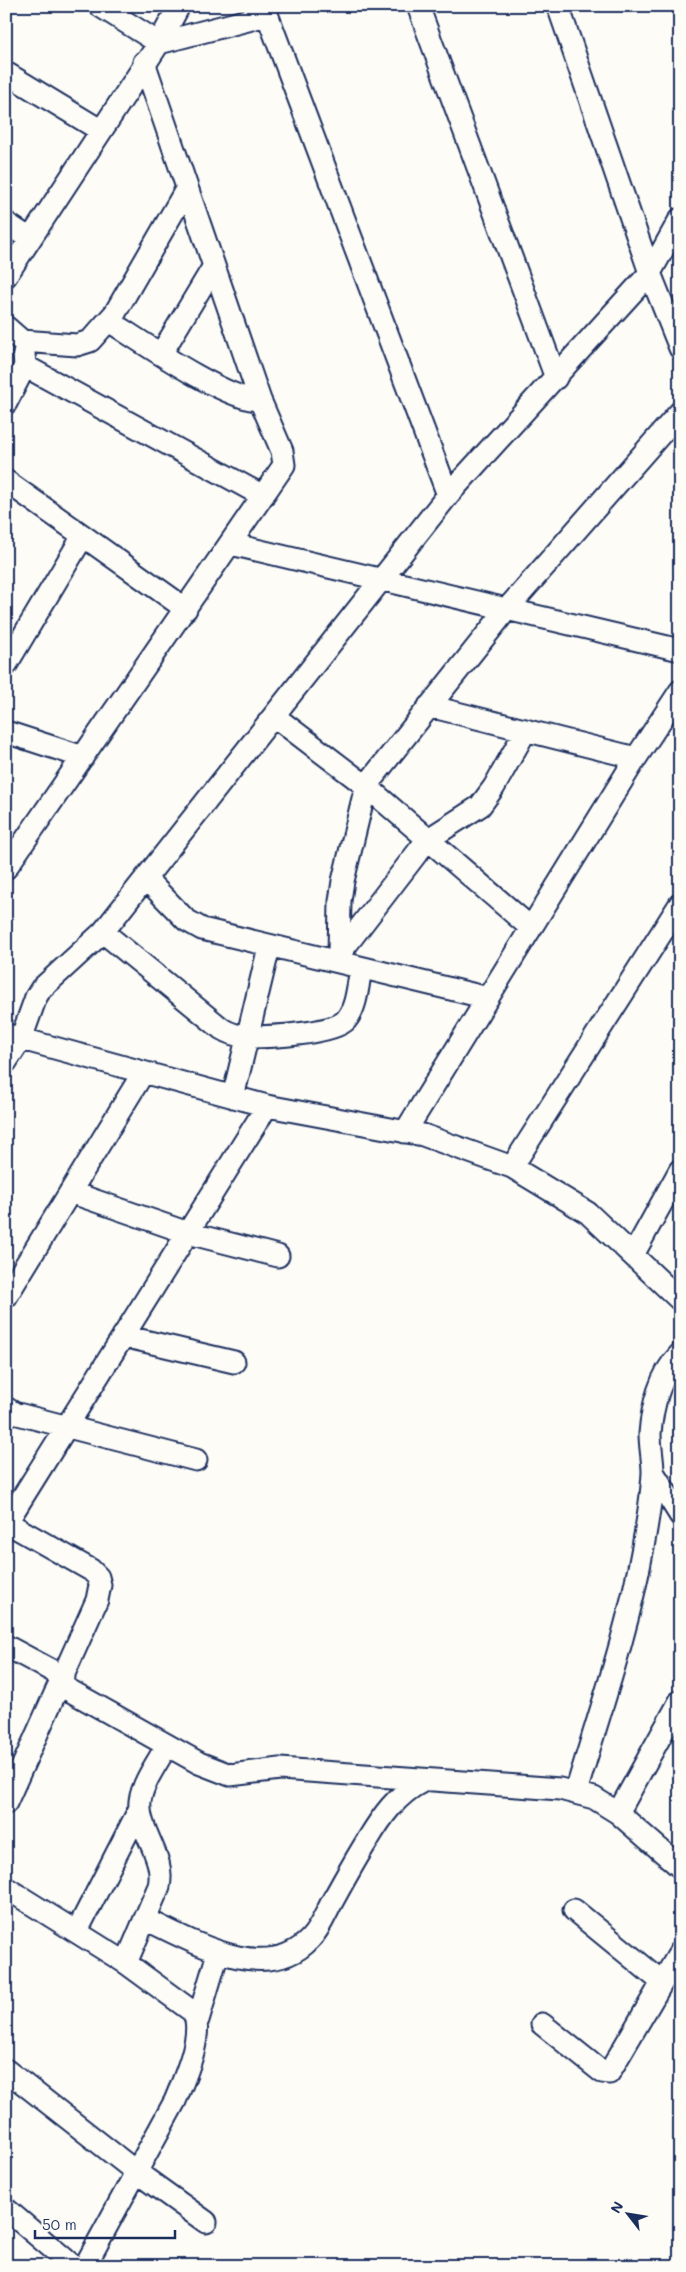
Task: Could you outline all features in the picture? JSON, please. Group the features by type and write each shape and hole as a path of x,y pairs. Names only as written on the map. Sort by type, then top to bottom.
{"street":[{"path":"100,6 158,43 266,11 448,495"},
{"path":"6,276 158,43 179,6"},
{"path":"418,6 556,378"},
{"path":"558,6 650,273 680,348"},
{"path":"6,868 13,848 83,757 284,465 282,451 260,400 144,62"},
{"path":"6,73 100,130"},
{"path":"6,327 22,341 77,345 90,341 115,313 187,188"},
{"path":"6,1062 14,1037 41,989 103,932 448,495 650,273 680,219"},
{"path":"6,223 30,239"},
{"path":"161,354 214,266"},
{"path":"109,321 201,378 250,401 260,400"},
{"path":"6,403 25,366 22,341"},
{"path":"25,366 263,496"},
{"path":"336,958 342,891 366,786 507,609 680,412"},
{"path":"6,481 186,609"},
{"path":"6,665 83,536"},
{"path":"231,544 680,650"},
{"path":"405,1132 636,758 680,691"},
{"path":"429,706 636,758"},
{"path":"274,716 366,786 531,928"},
{"path":"336,958 427,840 480,806 494,787 526,730"},
{"path":"6,732 83,757"},
{"path":"146,879 186,920 202,930 269,947 336,958 361,968 488,998"},
{"path":"512,1167 680,904"},
{"path":"103,932 222,1029 234,1035 317,1032 335,1028 346,1020 354,1003 361,968"},
{"path":"232,1097 269,947"},
{"path":"14,1037 268,1106 423,1135 512,1167 588,1213 680,1300"},
{"path":"6,1297 143,1073"},
{"path":"6,1803 97,1600 100,1585 98,1577 81,1563 6,1522 268,1106"},
{"path":"633,1255 680,1170"},
{"path":"70,1192 188,1233 278,1256"},
{"path":"123,1336 234,1362"},
{"path":"576,1792 634,1597 647,1523 653,1472 650,1435 654,1408 662,1380 672,1362 680,1354"},
{"path":"6,1408 14,1413 196,1460"},
{"path":"653,1472 680,1515"},
{"path":"6,1646 167,1745 199,1763 230,1775 280,1769 560,1789 576,1792 594,1798 618,1813 680,1867"},
{"path":"618,1813 680,1701"},
{"path":"77,1931 140,1808 144,1787 167,1745"},
{"path":"145,1919 218,1953 251,1959 289,1955 311,1938 382,1816 402,1794 423,1780"},
{"path":"126,1963 162,1876 140,1808"},
{"path":"6,1888 126,1963 193,2012 198,2020"},
{"path":"574,1910 662,1982"},
{"path":"542,2024 602,2072 609,2073 680,1952"},
{"path":"85,2266 135,2171 175,2101 185,2076 198,2031 198,2020 218,1953"},
{"path":"6,2070 135,2171 206,2222"},
{"path":"6,2209 73,2266"}]}
